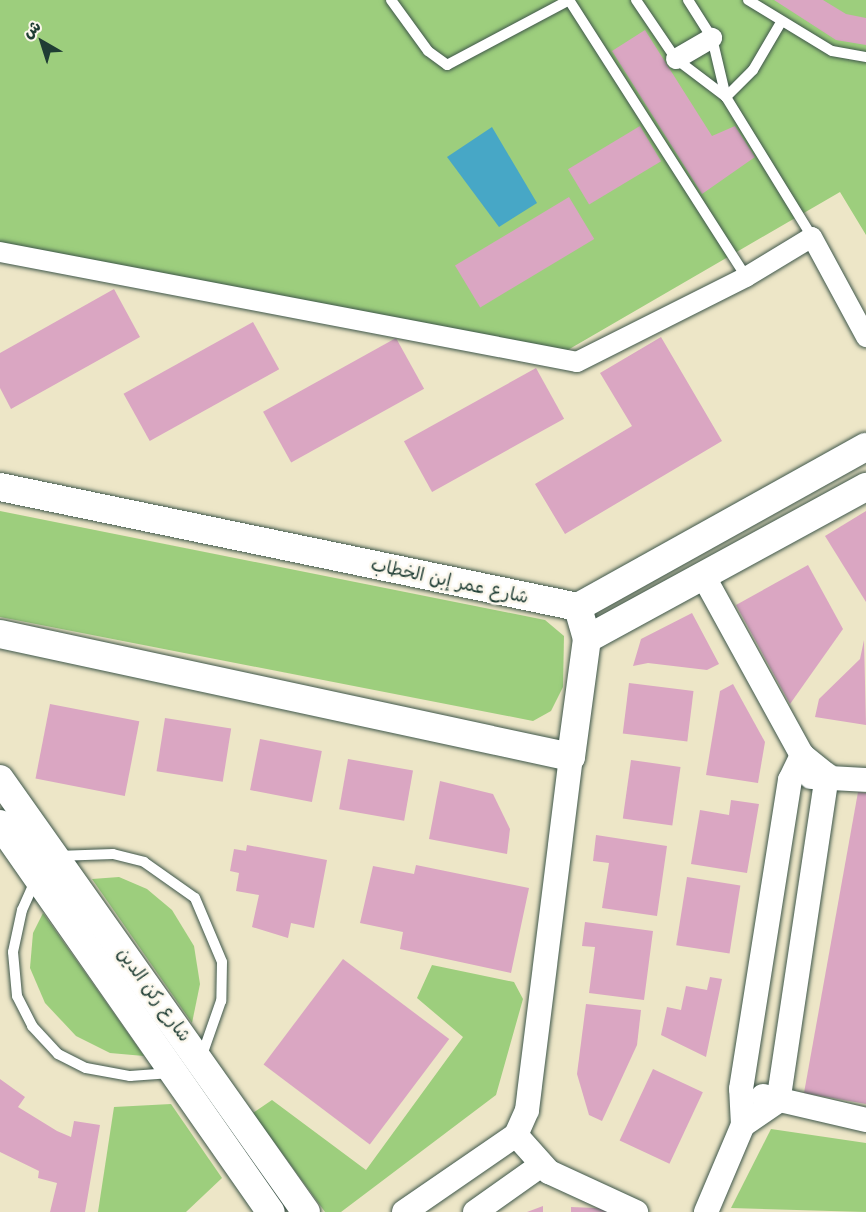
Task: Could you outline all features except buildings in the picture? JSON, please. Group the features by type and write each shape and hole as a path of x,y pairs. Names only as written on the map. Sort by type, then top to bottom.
{"main road":[{"path":"0,633 571,756 587,639 578,607 866,447"},
{"name":"شارع عمر إبن الخطاب","path":"0,487 578,607"},
{"path":"587,639 866,488"},
{"name":"شارع ركن الدين","path":"0,779 201,1058 306,1212"},
{"name":"شارع ركن الدين","path":"0,824 271,1212"}],"street":[{"path":"676,59 712,38"},
{"path":"0,252 577,362 746,278 812,237 866,337"},
{"path":"704,577 802,755 827,775"},
{"path":"706,1212 743,1125 741,1089 790,780 802,755"},
{"path":"404,1212 516,1135 531,1094 571,756"},
{"path":"743,1125 778,1101 827,775"},
{"path":"790,780 827,775 866,780"},
{"path":"741,1089 778,1101 866,1120"},
{"path":"516,1135 540,1166 636,1212"},
{"path":"475,1212 540,1166"}],"lane":[{"path":"392,0 428,51 447,64 569,0 746,278"},
{"path":"636,0 676,59 726,98"},
{"path":"688,0 712,38 726,98 812,237"},
{"path":"748,0 780,24 832,51 866,57"},
{"path":"726,98 753,70 780,24"},
{"path":"57,856 113,854 144,862 195,898 222,962 221,1000 201,1058"},
{"path":"37,878 22,910 13,952 17,996 32,1026 58,1054 86,1068 130,1076 175,1073"}],"green space":[{"path":"0,0 866,0 866,235 840,192 566,351 0,243"},
{"path":"0,511 545,620 564,636 563,687 551,711 533,721 0,617"},
{"path":"119,877 147,889 172,910 194,946 200,984 192,1023 92,879"},
{"path":"43,913 144,1056 110,1053 76,1036 45,1003 30,968 33,933"},
{"path":"432,965 514,982 523,999 496,1095 341,1212 325,1212 253,1113 272,1100 366,1170 463,1037 417,998"},
{"path":"171,1104 222,1178 186,1212 98,1212 114,1107"},
{"path":"771,1129 866,1143 866,1212 731,1208"}],"water":[{"path":"492,127 537,203 499,227 447,157"}]}
